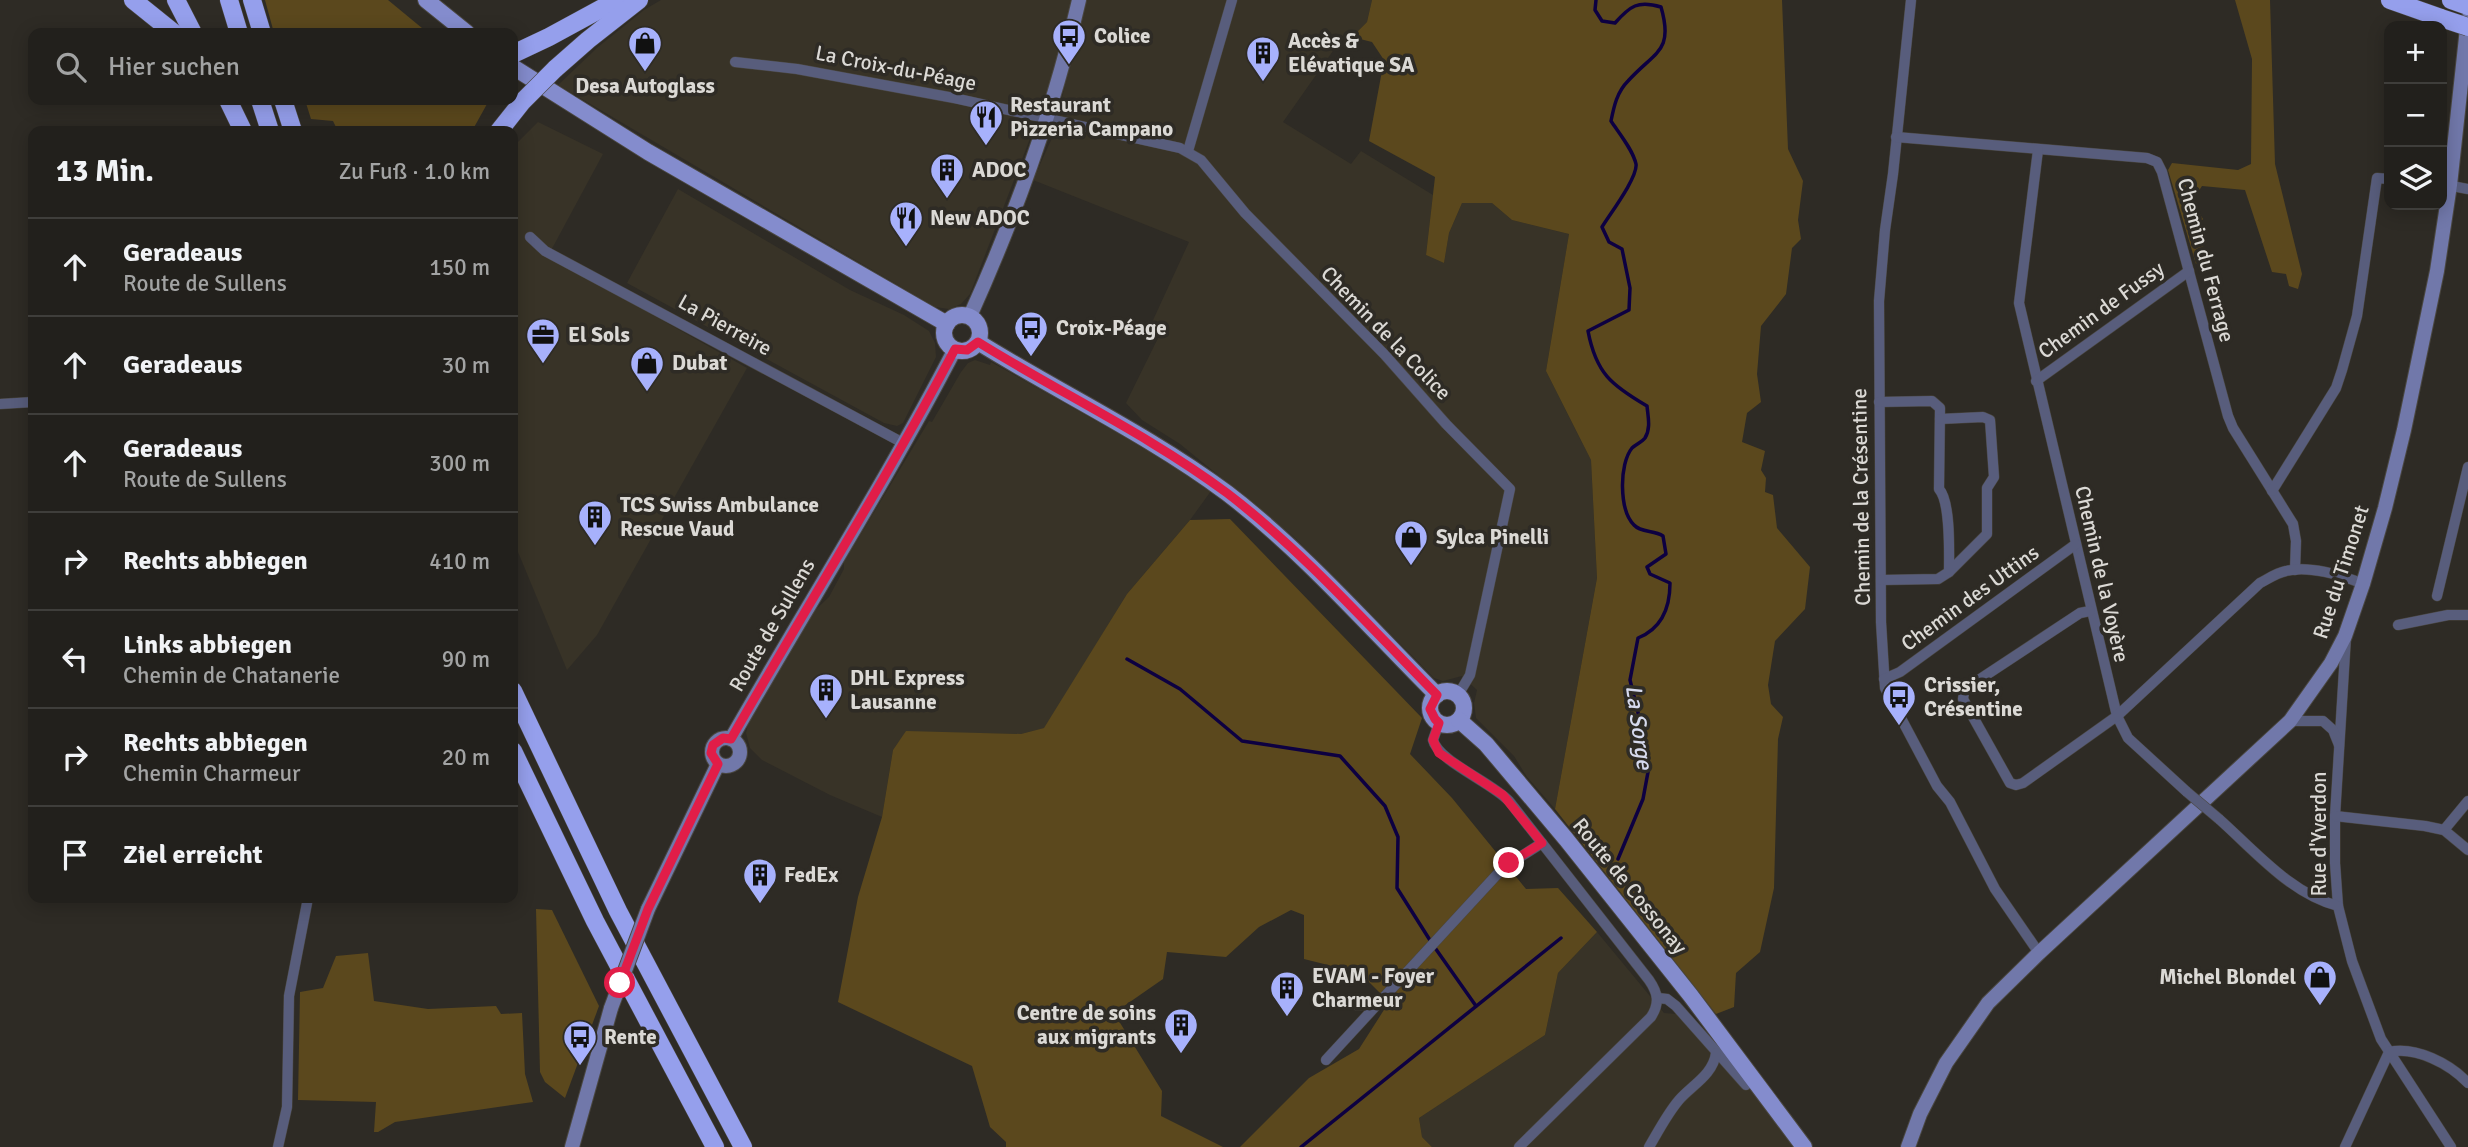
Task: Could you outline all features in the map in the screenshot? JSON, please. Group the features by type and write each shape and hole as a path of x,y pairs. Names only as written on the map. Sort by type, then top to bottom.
{"highway":[{"path":"133,0 168,28"},
{"path":"176,0 190,28"},
{"path":"229,0 237,28"},
{"path":"252,0 260,28"},
{"path":"519,52 617,0"},
{"path":"503,126 555,69 639,0"},
{"path":"2390,0 2468,27"},
{"path":"2451,0 2468,6"},
{"path":"230,105 241,126"},
{"path":"262,105 268,126"},
{"path":"285,105 291,126"},
{"path":"518,701 618,911 743,1147"},
{"path":"518,761 611,951 715,1147"}],"main road":[{"path":"426,0 461,28"},
{"path":"970,316 1009,225 1048,119 1079,0"},
{"name":"Rue du Timonet","path":"2447,177 2468,18"},
{"path":"518,70 638,146 947,324"},
{"name":"Rue du Timonet","path":"1908,1147 1920,1114 1946,1063 1989,1003 2039,953 2290,721 2331,663 2345,636 2363,584 2404,430 2437,271 2443,210"},
{"path":"960,315 970,316 980,331 978,342 967,350 955,349 945,338 947,324 960,315"},
{"path":"978,342 1171,455 1228,495 1291,548 1437,695"},
{"name":"Route de Sullens","path":"731,739 828,570 905,444 955,349"},
{"path":"1450,691 1458,695 1464,705 1459,720 1449,725 1439,723 1430,709 1437,695 1450,691"},
{"name":"Route de Cossonay","path":"1459,720 1486,744 1561,832 1753,1085 1804,1147"},
{"path":"723,738 731,739 738,745 738,759 727,766 718,764 711,753 713,745 723,738"},
{"path":"572,1147 611,1008 648,909 718,764"},
{"name":"Route de Cossonay","path":"1753,1085 1815,1147"}],"street":[{"path":"1048,119 1188,151 1232,0"},
{"name":"Chemin de la Crésentine","path":"1910,0 1879,302 1881,580 1885,688 1937,786 1950,802 1995,890 2039,953"},
{"name":"La Croix-du-Péage","path":"736,62 954,97 1048,119"},
{"name":"Chemin du Ferrage","path":"1896,137 2147,158 2157,162 2162,172 2228,416 2293,524 2295,570"},
{"name":"Chemin de la Voyère","path":"2038,150 2019,303 2117,716 2128,738 2297,888 2323,902 2339,906"},
{"name":"Chemin de la Colice","path":"1188,151 1201,160 1245,213 1385,355 1446,424 1510,489 1470,675 1458,695"},
{"path":"2272,491 2336,388 2357,316 2377,178 2384,179"},
{"path":"2447,185 2468,189"},
{"name":"La Pierreire","path":"530,237 545,251 905,444"},
{"name":"Chemin de Fussy","path":"2036,381 2189,271"},
{"path":"1879,402 1932,401 1940,408 1939,489 1945,495 1949,529 1949,572"},
{"path":"0,404 28,402"},
{"path":"1881,580 1938,579 1949,572 1986,534 1987,488 1994,477 1990,420 1983,417 1940,419"},
{"path":"2437,596 2468,467"},
{"name":"Chemin des Uttins","path":"1884,679 1900,672 2076,544"},
{"path":"2091,611 2080,613 1964,692 1963,699 2010,783 2023,783 2117,716 2260,583 2279,573 2295,570 2328,574 2363,584"},
{"path":"2398,625 2448,615 2468,615"},
{"name":"Rue d'Yverdon","path":"2345,636 2347,649 2343,671 2335,816 2339,906 2351,961 2381,1039 2451,1147"},
{"name":"Rue d'Yverdon","path":"2290,721 2323,721 2333,730 2339,745"},
{"path":"1439,723 1433,740 1439,753 1496,789 1542,843 1649,980 1658,998 1651,1017 1519,1147"},
{"path":"2444,830 2468,801"},
{"path":"2335,816 2444,830 2468,850"},
{"path":"1326,1060 1503,868 1542,843"},
{"path":"278,1147 288,1107 289,996 307,903"},
{"path":"1658,998 1667,999 1676,1006 1716,1054 1753,1085"},
{"path":"1357,1005 1377,1005"},
{"path":"2345,1147 2389,1052 2400,1050 2424,1055 2444,1065 2468,1083"},
{"path":"1649,1147 1678,1101 1709,1071 1715,1062 1716,1054"}],"shaded area":[{"path":"265,0 388,0 422,28 273,28"},
{"path":"661,0 1073,0 1048,92 970,294 961,304 949,309 935,307 558,85 598,47 644,10"},
{"path":"1086,0 1372,0 1367,22 1352,37 1342,38 1283,122 1351,164 1361,151 1433,195 1426,255 1444,263 1449,233 1462,203 1492,203 1512,220 1569,234 1546,371 1591,460 1597,578 1555,809 1527,777 1514,756 1476,718 1474,703 1477,690 1462,676 1443,681 1434,678 1294,537 1180,444 1142,420 1126,403 1158,338 1148,331 1189,242 1033,180 1052,138"},
{"path":"1372,0 1782,0 1788,149 1803,181 1798,220 1801,239 1792,248 1786,294 1761,326 1757,374 1761,402 1747,413 1742,442 1765,451 1761,470 1766,478 1765,492 1773,495 1777,528 1810,567 1805,609 1775,641 1768,685 1771,704 1783,717 1778,739 1774,888 1760,952 1736,973 1734,1007 1716,1014 1555,809 1597,578 1591,460 1546,371 1569,234 1512,220 1492,203 1462,203 1449,233 1444,263 1426,255 1435,177 1369,141 1384,60 1372,42 1352,37 1367,22"},
{"path":"2235,0 2270,0 2275,164 2302,274 2298,289 2289,286 2286,274 2272,272 2245,190 2202,186 2192,201 2203,219 2193,231 2196,243 2208,249 2196,264 2168,170 2172,163 2238,170 2251,164 2252,59"},
{"path":"307,105 486,105 475,126 336,126 333,121 311,119"},
{"path":"538,122 603,154 548,256 747,368 597,635 567,670 518,552 518,142"},
{"path":"678,189 850,290 904,315 929,331 935,343 936,357 903,423 897,426 884,423 627,283"},
{"path":"975,360 990,365 991,362 1134,442 1211,491 1127,594 1045,728 1021,734 906,732 893,750 882,817 830,795 762,760 750,748 746,733 749,720 811,614 829,597 844,569 844,562 929,421 932,422 961,372 968,363"},
{"path":"1230,519 1422,718 1410,754 1452,798 1526,889 1558,888 1597,932 1558,973 1545,1035 1419,1118 1422,1137 1432,1147 1240,1147 1309,1078 1359,1049 1389,1002 1360,973 1304,959 1304,915 1291,910 1259,927 1226,957 1167,952 1163,979 1114,1013 1162,1091 1161,1116 1223,1147 1006,1147 1006,1142 990,1127 972,1066 838,1002 858,897 882,817 893,750 906,731 1021,734 1044,728 1127,594 1190,520"},
{"path":"536,909 552,910 599,1006 565,1098 545,1082 540,1072"},
{"path":"1597,932 1664,1013 1677,1014 1742,1087 1754,1089 1796,1147 1432,1147 1422,1137 1419,1118 1545,1035 1558,973"},
{"path":"368,953 374,1001 428,1009 496,1006 501,1014 522,1013 525,1074 533,1102 395,1122 374,1132 376,1102 298,1100 300,992 323,988 336,956"}],"waterway":[{"name":"La Sorge","path":"1596,0 1595,10 1602,21 1615,23 1635,6 1646,4 1661,7 1665,33 1660,50 1621,90 1611,121 1629,147 1636,164 1628,186 1602,227 1609,242 1622,249 1630,288 1629,310 1588,331 1596,357 1607,376 1647,406 1647,434 1628,455 1623,475 1623,498 1634,525 1663,536 1666,554 1647,567 1650,574 1670,583 1669,600 1659,623 1638,638 1630,680 1642,729 1648,772 1643,799 1618,859"},
{"path":"1127,659 1180,689 1242,741 1340,756 1385,806 1398,837 1397,888 1476,1006"},
{"name":"La Sorge","path":"1301,1147 1561,938"}],"place":[{"name":"Colice","path":"1069,66"},
{"name":"Desa Autoglass","path":"645,73"},
{"name":"Accès & Elévatique SA","path":"1263,83"},
{"name":"Restaurant Pizzeria Campano","path":"986,147"},
{"name":"ADOC","path":"947,200"},
{"name":"New ADOC","path":"906,248"},
{"name":"Croix-Péage","path":"1031,358"},
{"name":"El Sols","path":"543,365"},
{"name":"Dubat","path":"647,393"},
{"name":"TCS Swiss Ambulance Rescue Vaud","path":"595,547"},
{"name":"Sylca Pinelli","path":"1411,567"},
{"name":"DHL Express Lausanne","path":"826,720"},
{"name":"Crissier, Crésentine","path":"1899,727"},
{"name":"FedEx","path":"760,905"},
{"name":"Michel Blondel","path":"2320,1007"},
{"name":"EVAM - Foyer Charmeur","path":"1287,1018"},
{"name":"Centre de soins aux migrants","path":"1181,1055"},
{"name":"Rente","path":"580,1067"}],"route":[{"path":"620,983 648,909 718,764 712,758 713,745 723,738 731,739 828,570 905,444 955,349 967,350 978,342 1193,469 1242,505 1297,555 1437,695 1430,709 1439,723 1433,740 1439,753 1496,789 1542,843 1509,863"}]}
